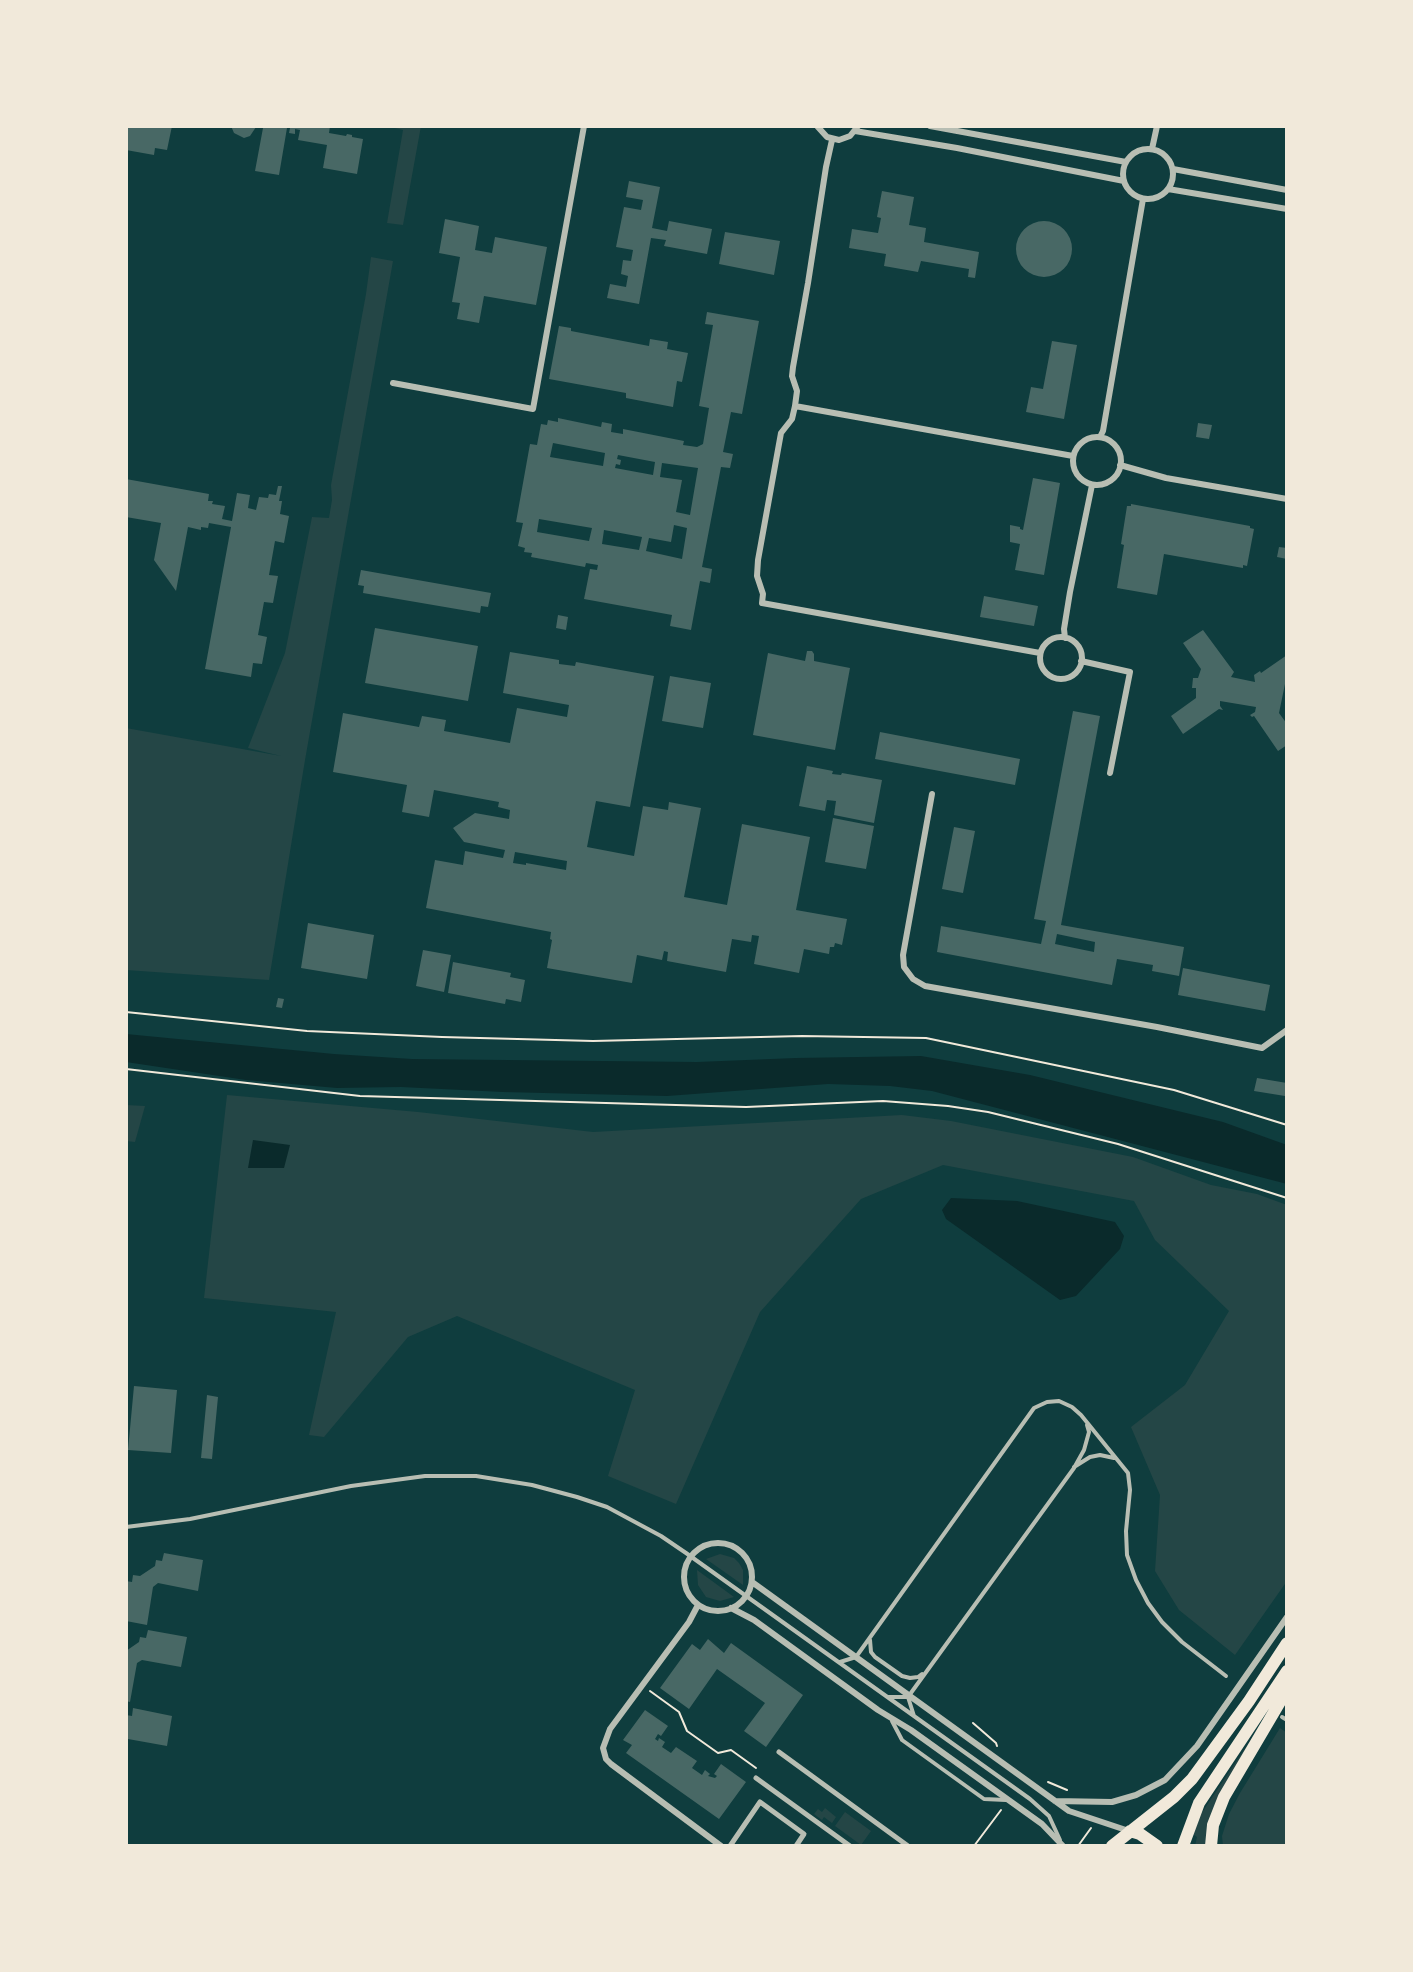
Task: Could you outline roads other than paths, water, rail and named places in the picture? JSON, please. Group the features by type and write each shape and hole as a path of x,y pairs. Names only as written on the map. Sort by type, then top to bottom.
{"main road":[{"path":"1112,1846 1174,1797 1198,1772 1287,1643"},
{"path":"1183,1846 1199,1803 1287,1671"},
{"path":"1211,1846 1213,1825 1224,1797 1287,1690"},
{"path":"1130,1831 1140,1834 1158,1846"}],"street":[{"path":"393,383 533,409 584,126"},
{"path":"817,126 822,134 832,140 845,139 856,129 1124,181"},
{"path":"930,126 1126,162"},
{"path":"1152,149 1157,126"},
{"path":"832,140 793,367 792,376 797,391 795,406 792,419 781,434 758,560 757,576 763,594 762,603 1040,653"},
{"path":"1152,149 1166,156 1173,169 1172,183 1157,198 1143,199 1131,193 1124,181 1124,168 1126,162 1137,152 1152,149"},
{"path":"1173,169 1287,190"},
{"path":"1168,189 1287,209"},
{"path":"1100,437 1103,431 1143,199"},
{"path":"795,406 1073,456"},
{"path":"1093,437 1100,437 1113,444 1118,450 1120,465 1113,478 1107,482 1092,484 1079,477 1072,463 1073,456 1080,443 1093,437"},
{"path":"1120,465 1166,478 1287,499"},
{"path":"1065,638 1064,628 1070,592 1092,484"},
{"path":"1065,638 1076,644 1081,661 1076,672 1070,677 1057,678 1045,672 1040,653 1043,647 1053,639 1065,638"},
{"path":"1081,661 1130,672 1110,773"},
{"path":"932,794 903,955 904,967 913,979 925,986 1262,1048 1287,1030"},
{"path":"724,1543 733,1546 747,1559 752,1582 746,1597 731,1608 717,1611 698,1605 686,1587 684,1577 691,1557 702,1547 724,1543"},
{"path":"752,1582 1069,1811 1130,1831"},
{"path":"698,1605 689,1622 610,1729 603,1748 606,1759 721,1846"},
{"path":"731,1608 754,1620 911,1730 1042,1824 1062,1845"},
{"path":"1055,1801 1112,1802 1144,1792 1165,1780 1197,1746 1287,1617"},
{"path":"779,1752 908,1846"},
{"path":"756,1778 850,1846"},
{"path":"730,1846 760,1802 804,1834 796,1846"}],"lane":[{"path":"840,1663 856,1657 1034,1408 1047,1402 1059,1401 1072,1407 1128,1473 1130,1490 1126,1532 1127,1555 1136,1580 1162,1622 1182,1642 1226,1676"},
{"path":"908,1696 1074,1468 1087,1441 1089,1432 1086,1422"},
{"path":"1074,1468 1090,1457 1100,1455 1111,1456 1117,1460"},
{"path":"126,1527 190,1519 384,1480 425,1476 477,1476 532,1485 607,1508 661,1536 1043,1810 1049,1816 1062,1845"},
{"path":"871,1636 869,1644 871,1652 902,1676 918,1677 927,1670"},
{"path":"887,1697 908,1696"},
{"path":"908,1696 914,1716"},
{"path":"1282,1717 1287,1720"},
{"path":"891,1718 903,1740 984,1799 1007,1800"}]}
